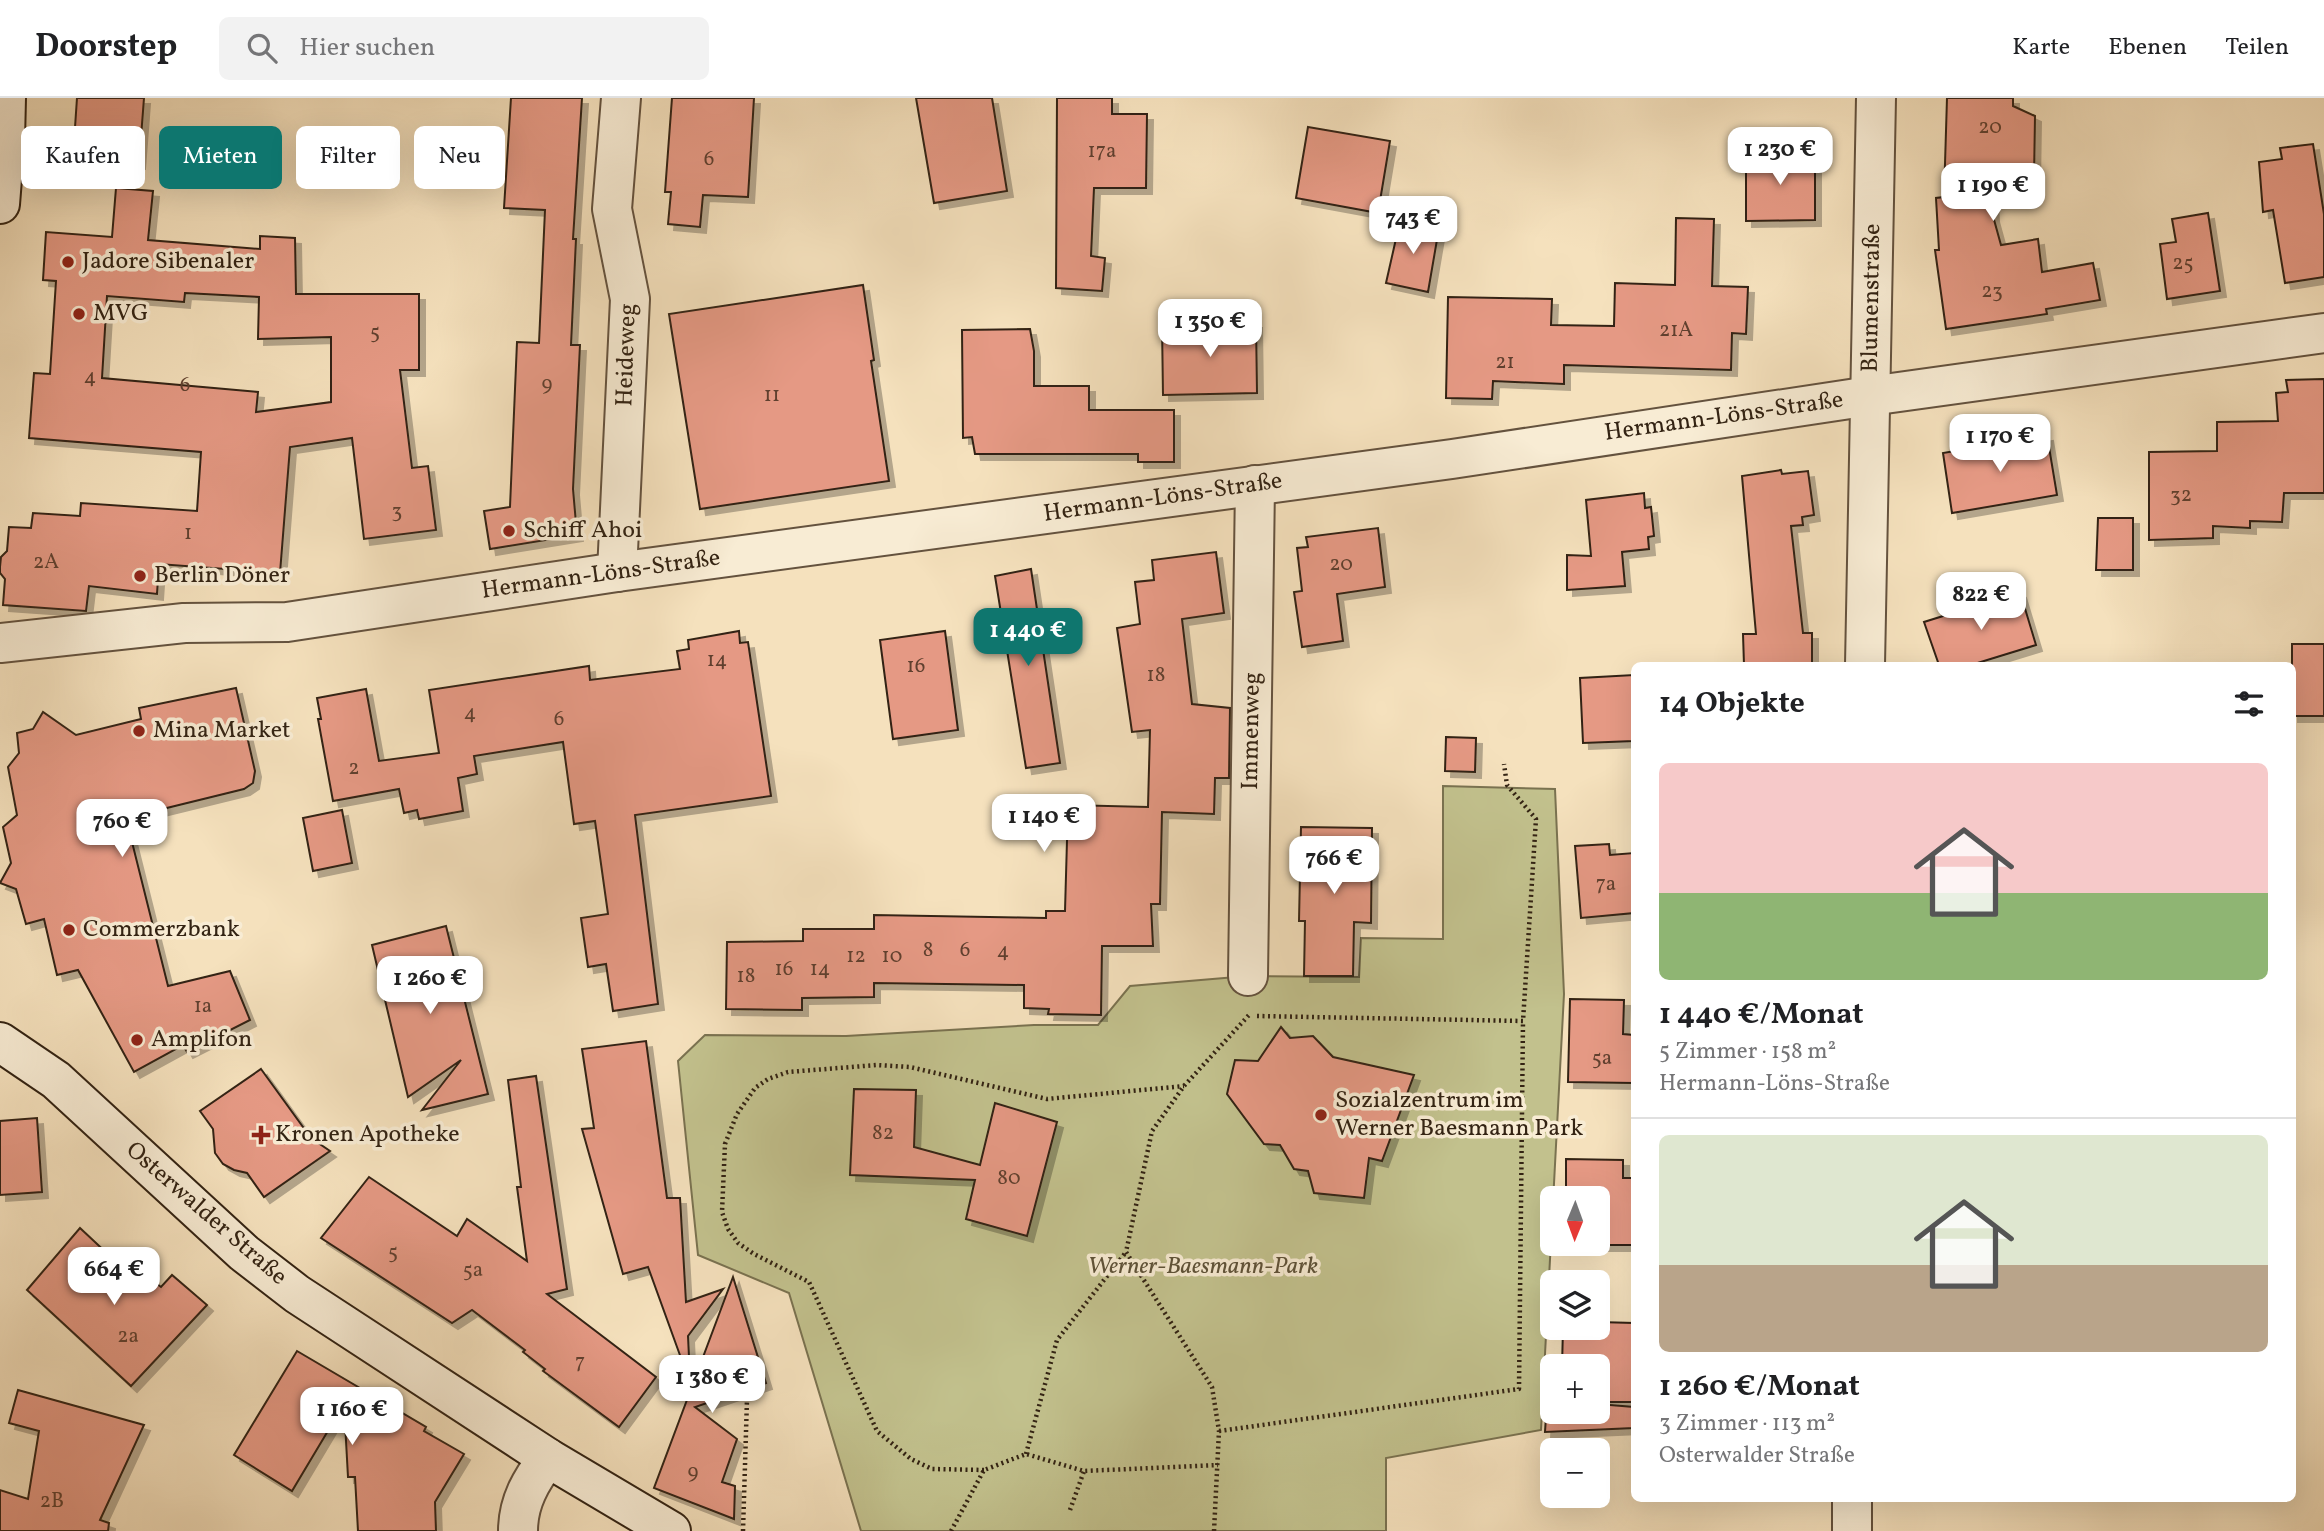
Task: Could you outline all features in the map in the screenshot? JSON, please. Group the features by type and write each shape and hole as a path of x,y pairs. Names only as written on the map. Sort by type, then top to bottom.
{"street":[{"path":"0,204 6,98"},
{"name":"Heideweg","path":"617,572 630,299 612,209 621,98"},
{"name":"Blumenstraße","path":"1865,662 1876,98"},
{"name":"Hermann-Löns-Straße","path":"0,643 184,623 287,622 617,572 1452,458 2324,333"},
{"name":"Immenweg","path":"1248,976 1255,485"},
{"name":"Osterwalder Straße","path":"0,1042 56,1080 244,1253 297,1294 548,1458 671,1531"},
{"path":"518,1531 522,1499 534,1476 548,1458"},
{"path":"1852,1502 1852,1531"}],"path":[{"path":"1219,1431 1519,1389 1523,1021 1536,819 1507,785 1504,764"},
{"path":"1026,1454 1057,1340 1126,1252 1152,1131 1184,1086 1249,1016 1248,976"},
{"path":"1249,1016 1523,1021"},
{"path":"1184,1086 1047,1099 910,1067 877,1065 788,1072 755,1087 737,1114 725,1144 722,1212 727,1229 738,1243 809,1282 877,1431 911,1460 932,1469 984,1470 1026,1454 1084,1471 1218,1465"},
{"path":"1126,1252 1212,1387 1219,1431 1214,1531"},
{"path":"743,1531 747,1399"},
{"path":"951,1531 984,1470"},
{"path":"1070,1510 1084,1471"}],"green space":[{"name":"Werner-Baesmann-Park","path":"1443,786 1555,789 1564,994 1554,1186 1540,1186 1540,1256 1550,1256 1549,1270 1540,1270 1540,1340 1546,1340 1545,1354 1540,1354 1541,1430 1386,1458 1386,1531 861,1531 789,1293 698,1255 678,1061 705,1035 846,1036 1034,1025 1098,1025 1130,986 1248,976 1359,977 1361,938 1443,939"}],"building":[{"path":"77,98 144,98 142,126 75,126"},
{"path":"511,98 582,98 573,239 576,239 571,345 580,345 573,489 577,535 490,549 484,511 510,507 517,342 539,343 545,210 504,208"},
{"path":"672,98 754,98 748,197 703,195 700,227 668,224 671,192 665,192"},
{"path":"916,98 992,98 1007,191 934,203"},
{"path":"1057,98 1112,98 1112,114 1147,114 1146,188 1094,188 1091,256 1105,258 1102,291 1056,288"},
{"path":"1947,98 2013,98 2013,106 2035,116 2034,177 1991,176 1993,216 2001,245 2038,239 2042,272 2093,263 2100,300 2046,309 2047,314 1946,329 1935,250 1939,250 1936,198 1944,197"},
{"path":"1308,127 1390,141 1378,213 1296,198"},
{"path":"2313,144 2324,214 2324,277 2285,283 2273,210 2263,212 2259,162 2282,159 2280,148"},
{"path":"1815,153 1815,220 1746,221 1746,154"},
{"path":"116,189 153,191 148,240 260,249 260,236 295,238 296,294 419,294 419,370 400,370 412,468 428,466 436,530 364,539 352,438 290,447 280,573 159,564 157,594 89,586 86,611 3,605 5,579 0,573 0,567 1,557 7,551 9,527 31,528 33,513 80,516 81,503 197,511 201,452 29,438 34,373 50,374 56,281 43,280 46,232 112,237","holes":["185,293 259,297 258,339 331,337 331,402 256,412 258,392 102,378 107,296 184,302"]},
{"path":"2208,213 2220,291 2167,299 2160,244 2176,242 2172,219"},
{"path":"1676,218 1714,219 1712,286 1748,287 1746,334 1732,333 1731,370 1564,365 1564,384 1493,381 1492,399 1446,398 1448,297 1552,299 1551,325 1614,326 1615,283 1675,285"},
{"path":"1400,221 1439,228 1428,292 1386,283"},
{"path":"863,285 889,481 700,509 669,314"},
{"path":"1256,322 1257,393 1163,395 1162,324"},
{"path":"1030,329 1034,351 1034,386 1089,386 1089,410 1174,410 1174,462 1138,462 1138,454 975,454 972,437 963,438 962,330"},
{"path":"2324,379 2324,493 2284,493 2282,522 2250,521 2250,528 2213,526 2213,538 2149,540 2149,452 2217,451 2217,422 2278,421 2276,393 2288,392 2286,380"},
{"path":"2047,435 2057,495 1952,513 1943,453"},
{"path":"1781,470 1782,474 1808,471 1814,515 1802,517 1803,525 1791,526 1803,633 1812,633 1812,662 1744,662 1743,634 1756,634 1742,476"},
{"path":"1644,493 1645,508 1651,507 1654,536 1648,537 1649,549 1622,552 1625,586 1567,590 1567,555 1591,556 1586,500"},
{"path":"2098,518 2133,518 2133,570 2096,570"},
{"path":"1378,528 1385,587 1337,594 1343,641 1302,647 1294,592 1302,591 1297,548 1308,547 1306,537"},
{"path":"1216,552 1224,613 1182,619 1192,704 1230,708 1229,778 1215,778 1214,814 1162,812 1160,904 1151,904 1153,946 1102,946 1101,1015 1048,1014 1049,1009 1024,1008 1024,985 874,983 874,997 802,998 802,1010 726,1009 727,942 803,941 803,929 874,929 874,915 1046,918 1046,911 1065,911 1068,805 1148,807 1150,730 1132,732 1117,628 1140,624 1135,582 1154,580 1152,560"},
{"path":"1031,569 1060,763 1026,768 995,576"},
{"path":"2020,592 2036,645 1981,662 1938,662 1924,622"},
{"path":"739,631 740,643 748,642 771,796 635,815 658,1004 613,1011 606,964 588,967 581,918 608,914 595,821 574,824 563,742 474,756 477,774 458,778 463,811 419,819 417,810 404,813 399,789 333,801 318,719 321,719 317,698 366,689 379,761 439,753 429,690 589,666 590,680 680,669 677,651 689,649 688,640"},
{"path":"945,631 958,730 893,739 880,640"},
{"path":"2292,644 2324,644 2324,716 2296,716 2296,662 2292,662"},
{"path":"1631,675 1631,741 1583,743 1580,678"},
{"path":"236,688 255,771 253,783 244,789 126,818 168,986 230,971 250,1020 187,1052 183,1045 134,1072 78,970 57,975 44,919 26,924 16,889 0,883 11,863 3,827 17,815 8,767 19,753 17,733 33,729 43,712 76,735 141,719 139,708"},
{"path":"1446,737 1476,738 1475,772 1445,771"},
{"path":"342,810 352,863 313,871 303,818"},
{"path":"1301,827 1372,828 1371,923 1354,922 1353,976 1304,976 1305,921 1299,921"},
{"path":"1609,844 1610,855 1631,853 1631,913 1581,918 1575,846"},
{"path":"446,926 488,1094 422,1110 461,1060 408,1097 372,945"},
{"path":"1570,999 1624,1000 1623,1034 1631,1035 1631,1083 1568,1082"},
{"name":"Sozialzentrum im Werner Baesmann Park","path":"1281,1027 1290,1038 1313,1036 1333,1057 1414,1075 1382,1161 1369,1158 1364,1198 1314,1193 1308,1171 1294,1169 1280,1145 1264,1144 1227,1094 1235,1060 1258,1061"},
{"path":"646,1041 667,1198 680,1198 686,1302 723,1289 688,1336 689,1357 681,1358 648,1267 623,1274 582,1129 594,1128 582,1049"},
{"name":"Kronen Apotheke","path":"261,1069 311,1138 330,1151 264,1197 247,1173 223,1164 215,1153 213,1129 200,1111"},
{"path":"536,1076 567,1289 547,1294 656,1377 619,1427 543,1371 545,1369 523,1352 525,1350 472,1310 452,1323 321,1238 369,1177 457,1236 467,1219 527,1261 517,1187 521,1187 508,1080"},
{"path":"854,1089 916,1090 914,1147 980,1165 995,1103 1057,1122 1027,1236 966,1219 975,1180 850,1175"},
{"path":"37,1118 42,1192 0,1195 0,1121"},
{"path":"1566,1159 1623,1160 1623,1178 1631,1178 1631,1245 1610,1245 1610,1186 1566,1186"},
{"path":"80,1228 144,1288 152,1280 161,1287 172,1275 207,1305 131,1386 27,1290"},
{"path":"733,1277 766,1383 695,1407 737,1439 722,1482 735,1486 734,1519 654,1488"},
{"path":"1610,1322 1631,1323 1631,1402 1610,1402 1610,1354 1562,1354 1563,1340 1610,1340"},
{"path":"297,1351 426,1427 424,1431 464,1454 435,1502 436,1531 358,1531 355,1477 348,1477 344,1404 292,1491 234,1455"},
{"path":"18,1390 144,1425 100,1520 109,1523 108,1531 0,1531 0,1490 28,1499 39,1431 9,1423"},
{"path":"1610,1405 1631,1407 1631,1428 1545,1432 1546,1424 1610,1424"}],"place":[{"name":"Jadore Sibenaler","path":"68,262"},
{"name":"MVG","path":"79,314"},
{"name":"Schiff Ahoi","path":"509,531"},
{"name":"Berlin Döner","path":"140,576"},
{"name":"Mina Market","path":"139,731"},
{"name":"Commerzbank","path":"69,930"},
{"name":"Amplifon","path":"137,1040"},
{"name":"Sozialzentrum im Werner Baesmann Park","path":"1321,1115"},
{"name":"Kronen Apotheke","path":"261,1135"}]}
